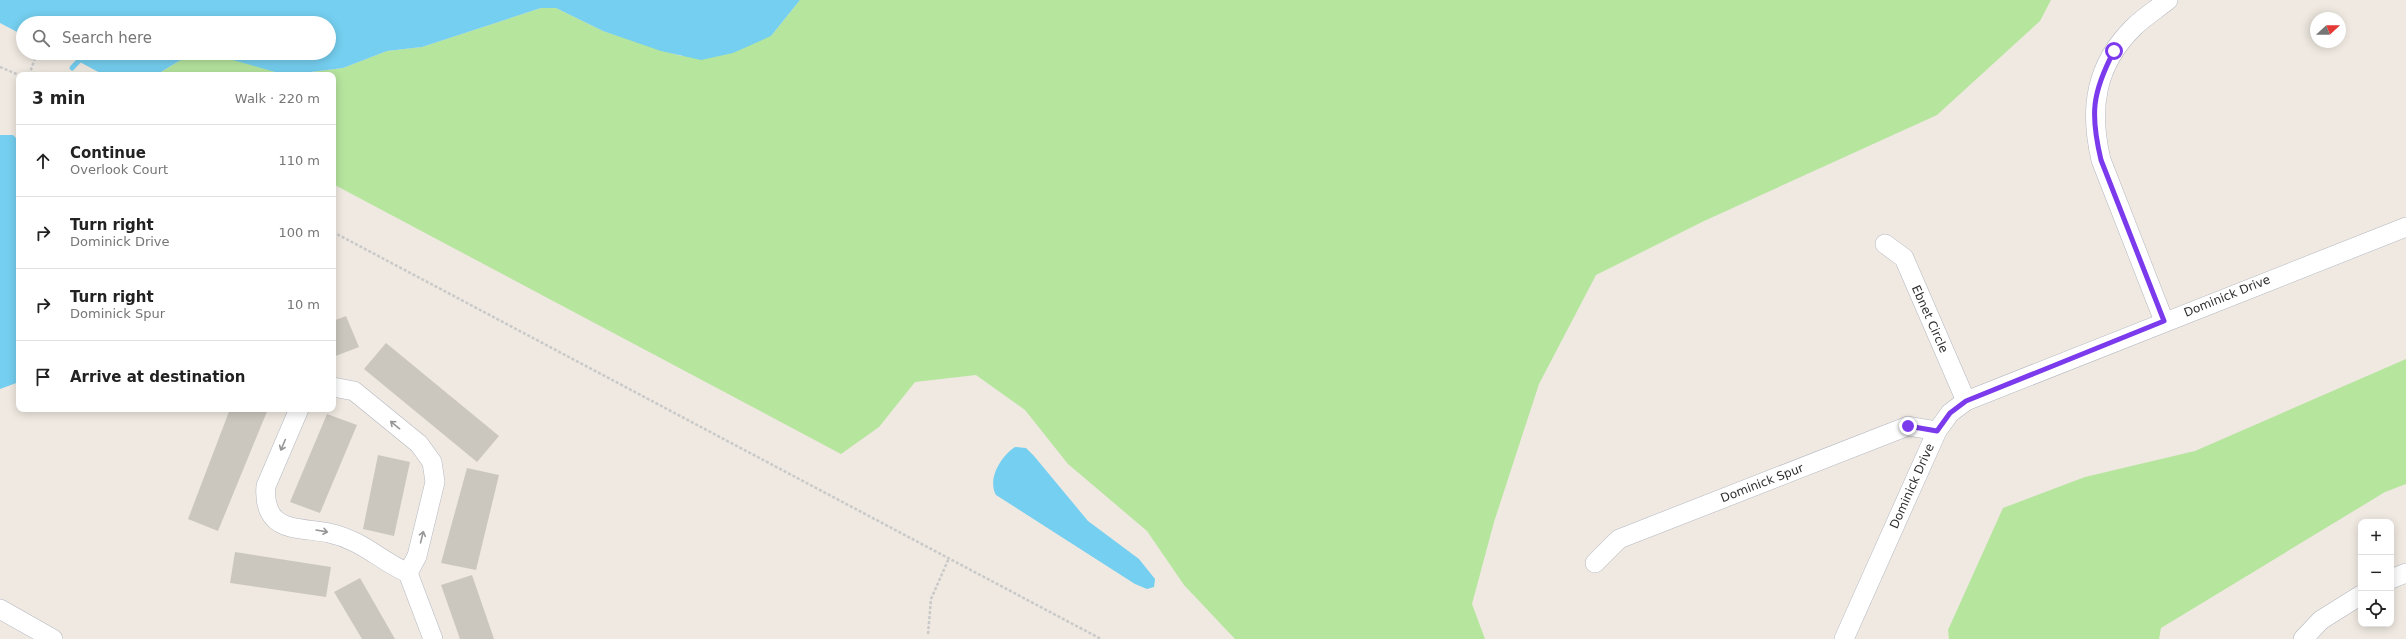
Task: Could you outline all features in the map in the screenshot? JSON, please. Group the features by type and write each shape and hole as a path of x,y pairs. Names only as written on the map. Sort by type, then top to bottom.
{"street":[{"path":"2164,321 2101,160 2095,134 2094,106 2100,78 2114,51 2134,27 2168,0"},
{"name":"Dominick Drive","path":"1844,639 1937,431 1950,413 1966,401 2164,321 2406,227"},
{"name":"Ebnet Circle","path":"1885,244 1904,258 1966,401"},
{"path":"336,388 354,392 419,444 432,462 435,482 417,556 408,573"},
{"path":"299,412 266,486 265,499 274,519 285,525 330,533 356,542 370,549 389,564 408,573 433,639"},
{"name":"Dominick Spur","path":"1595,563 1619,539 1908,426 1937,431"},
{"path":"2394,578 2406,573"},
{"path":"2303,639 2321,620 2358,596"},
{"path":"0,609 53,639"}],"path":[{"path":"30,72 34,60"},
{"path":"0,67 16,74"},
{"path":"336,234 1101,639"},
{"path":"928,634 931,599 949,558"}],"green space":[{"path":"800,0 2051,0 2040,21 1937,115 1704,221 1596,275 1539,384 1494,522 1472,604 1485,639 1235,639 1184,585 1147,531 1068,464 1025,410 976,375 915,382 879,427 841,454 336,186 336,72 310,72 343,68 387,51 422,47 541,8 556,8 603,31 681,56 771,36"},
{"path":"182,60 236,60 276,72 161,72"},
{"path":"2406,359 2406,484 2385,492 2161,628 2159,639 1949,639 1948,630 2003,508 2085,477 2195,451"}],"water":[{"path":"0,0 800,0 771,36 733,53 701,60 661,51 603,31 556,8 541,8 422,47 387,51 343,68 310,72 275,72 233,60 336,60 336,16 16,16 16,31 0,23"},
{"path":"76,60 182,60 161,72 98,72"},
{"path":"0,135 13,135 16,138 16,383 0,389"},
{"path":"1015,447 1026,448 1088,521 1139,559 1155,579 1154,587 1147,589 1135,584 996,495 993,482 994,475 1000,462"}],"building":[{"path":"346,316 359,347 336,356 336,320"},
{"path":"386,343 499,436 477,462 364,369"},
{"path":"229,412 267,412 218,531 188,519"},
{"path":"327,414 357,425 320,513 290,502"},
{"path":"378,455 410,462 394,536 363,529"},
{"path":"467,468 499,475 476,570 441,563"},
{"path":"235,552 331,567 326,597 230,583"},
{"path":"472,575 494,639 460,639 441,585"},
{"path":"360,578 395,639 362,639 334,592"}],"waterway":[{"path":"72,68 79,60"}],"route":[{"path":"1908,426 1923,427 1937,431 1950,413 1966,401 2164,321 2101,160 2095,134 2094,106 2100,78 2114,51"}]}
